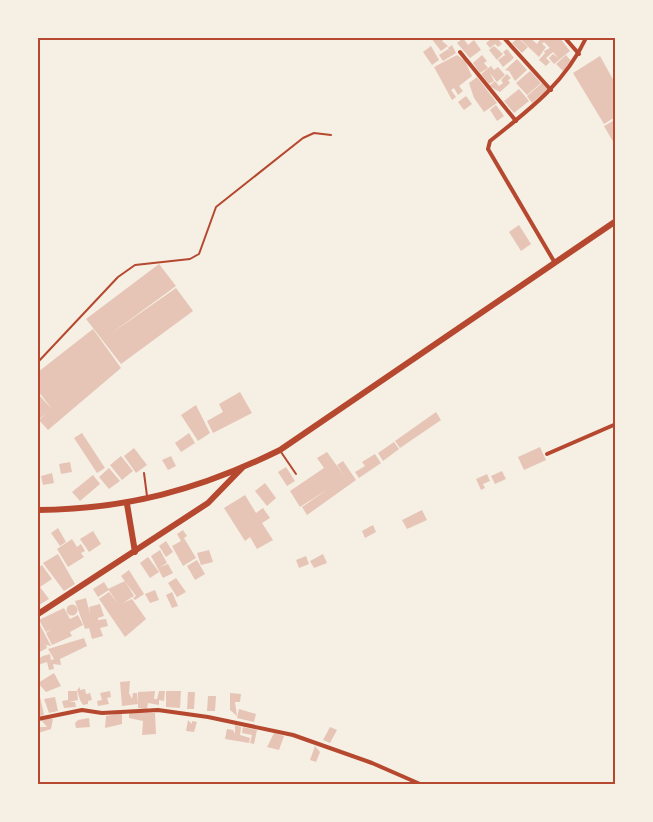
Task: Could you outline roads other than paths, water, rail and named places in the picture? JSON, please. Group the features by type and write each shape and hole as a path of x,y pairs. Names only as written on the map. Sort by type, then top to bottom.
{"main road":[{"path":"38,510 85,509 127,504 198,485 280,450 615,221"},
{"path":"38,614 217,496 242,468"},
{"path":"127,504 135,552"}],"street":[{"path":"504,38 551,90"},
{"path":"565,38 579,54"},
{"path":"555,263 488,149 490,141 551,90 579,54 586,38"},
{"path":"460,52 516,121"},
{"path":"547,454 615,424"},
{"path":"38,719 82,710 102,713 158,710 208,717 293,735 372,763 420,784"}],"lane":[{"path":"38,363 118,277 135,265 190,259 199,254 216,207 303,138 314,133 331,135"},
{"path":"280,450 296,474"},
{"path":"144,473 147,499"}]}
